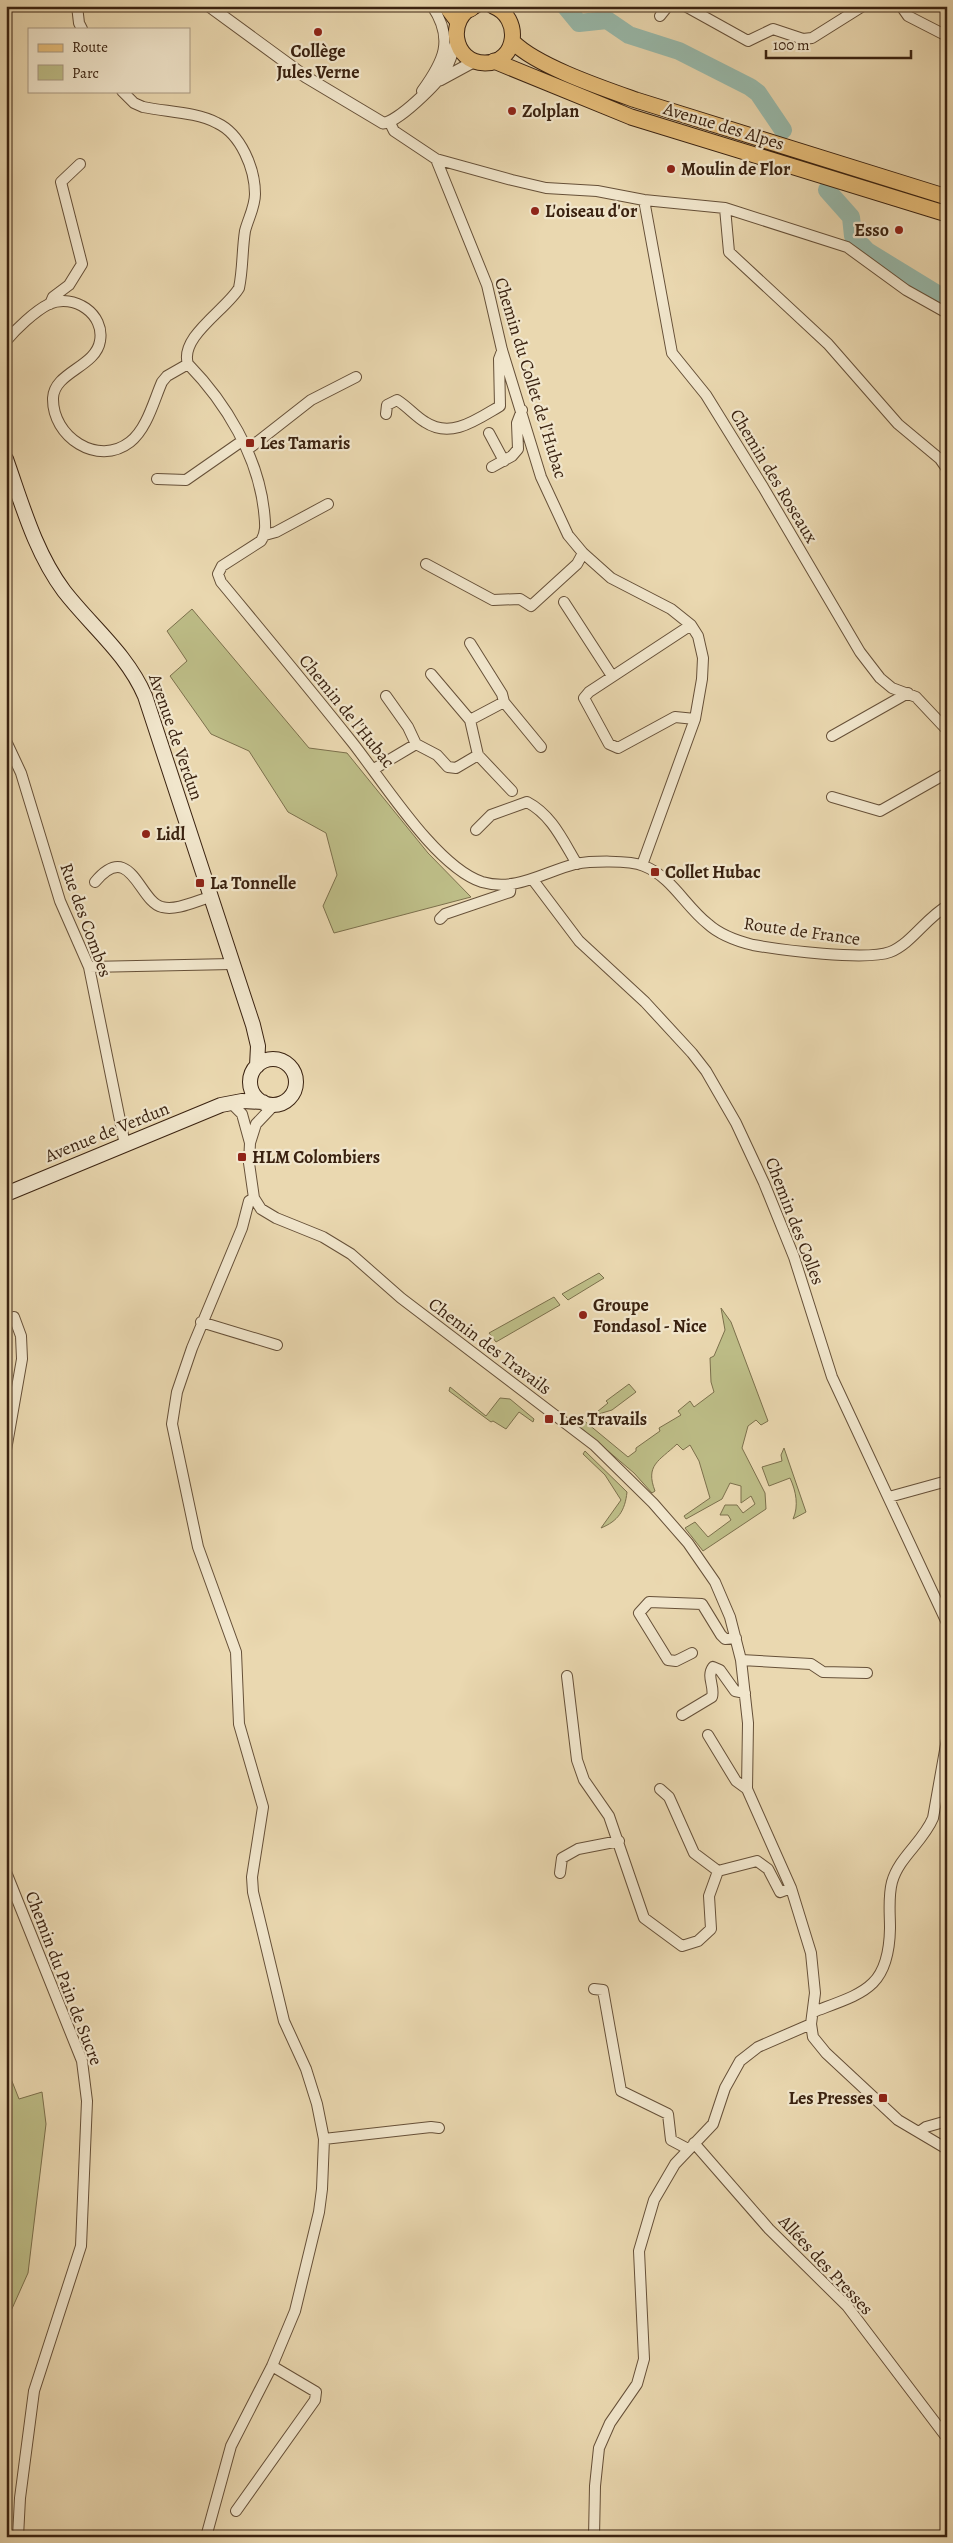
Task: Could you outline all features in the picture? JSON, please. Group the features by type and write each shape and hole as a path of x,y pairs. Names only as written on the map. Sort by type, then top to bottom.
{"main road":[{"path":"446,6 458,22"},
{"path":"471,7 458,22 456,41 466,57 475,61 494,61 506,54 513,42 511,22 496,7"},
{"name":"Avenue des Alpes","path":"513,42 528,53 557,68 591,84 627,97 947,197"},
{"name":"Avenue des Alpes","path":"494,61 631,117 947,214"},
{"name":"Avenue de Verdun","path":"6,459 32,532 53,574 64,591 136,674 145,696 253,1025 258,1046 257,1066"},
{"name":"Avenue de Verdun","path":"253,1025 277,1060"},
{"path":"270,1060 277,1060 292,1069 296,1081 290,1097 263,1101 251,1081 257,1066 270,1060"},
{"name":"Avenue de Verdun","path":"226,1104 251,1081"},
{"name":"Avenue de Verdun","path":"6,1194 226,1104 263,1101"}],"street":[{"path":"77,6 82,28"},
{"path":"209,6 306,76 377,120 390,123"},
{"path":"415,101 442,60 444,32 432,6"},
{"path":"660,16 668,6"},
{"path":"685,6 748,41 773,29 803,39 812,38 863,6"},
{"path":"901,6 908,16 947,36"},
{"path":"390,123 436,82 444,71 456,41"},
{"path":"436,82 475,61"},
{"path":"123,92 134,103 143,107 204,118 218,123 232,132 249,163 255,195 245,230 239,288 234,296 191,342 186,354 188,364 198,373 245,445 260,487 264,535"},
{"path":"390,123 394,131 436,159 546,188 597,192 644,200 725,208 846,246 906,290 947,313"},
{"name":"Chemin du Collet de l'Hubac","path":"436,159 487,286 502,350 522,410 541,477 568,535 583,553 611,578 671,608 691,626 698,636 703,658 702,679 695,719 642,865"},
{"path":"6,341 50,304 53,297 70,285 82,264 61,182 80,164"},
{"name":"Chemin des Roseaux","path":"644,200 672,353 706,394 860,652 880,678 892,688 908,693 926,707 947,730"},
{"path":"725,208 729,252 828,344 898,424 940,460 947,469"},
{"path":"50,304 74,303 84,307 93,314 100,332 100,342 96,351 63,380 53,396 54,407 60,423 69,436 82,447 94,451 108,452 121,448 132,440 141,429 162,382 167,376 188,364"},
{"path":"386,414 388,405 397,400 437,429 448,430 471,422 500,406 499,359 502,350"},
{"path":"157,479 186,480 245,445 311,400 356,377"},
{"path":"492,467 504,461 518,449 517,423 522,410"},
{"path":"489,433 504,461"},
{"name":"Chemin de l'Hubac","path":"328,504 276,532 264,535 261,541 222,566 218,574 221,582 374,769 433,846 451,863 483,882 511,884"},
{"path":"426,564 493,600 520,599 531,606 577,564 583,553"},
{"path":"564,602 612,676"},
{"path":"691,626 612,676 589,692 584,698 609,744 618,748 676,717 695,719"},
{"path":"470,642 502,694 504,702 541,747"},
{"path":"431,674 470,720 478,755 512,791"},
{"path":"832,736 908,693"},
{"path":"374,769 416,744 408,727 386,696"},
{"path":"470,720 504,702"},
{"name":"Rue des Combes","path":"6,741 21,773 60,900 89,966 125,1145"},
{"name":"Chemin de l'Hubac","path":"416,744 437,755 448,767 456,768 478,755"},
{"path":"832,797 880,811 947,773"},
{"path":"476,830 491,815 527,802 536,807 554,826 577,864"},
{"name":"Route de France","path":"440,920 445,914 510,892 511,884 533,880 577,864 606,862 642,865 668,881 694,912 708,925 722,934 754,945 853,956 879,955 900,948 924,923 947,906"},
{"path":"95,882 108,870 118,868 132,873 150,900 160,907 174,907 210,897"},
{"name":"Chemin des Colles","path":"533,880 579,941 634,991 692,1053 706,1071 736,1123 764,1183 794,1256 832,1377 947,1623"},
{"path":"89,966 232,964"},
{"name":"Chemin des Travails","path":"263,1101 250,1144 249,1163 254,1198 261,1209 276,1218 324,1237 351,1254 400,1298 613,1461 653,1503 702,1562 723,1597 741,1660 748,1723 747,1790 791,1888 811,1953 814,1993 811,2024"},
{"name":"Chemin des Travails","path":"256,1124 263,1101"},
{"path":"226,1104 242,1114 250,1144"},
{"path":"206,2537 231,2446 272,2366 304,2284 319,2212 324,2139 317,2104 306,2069 284,2021 253,1892 252,1877 263,1807 239,1724 236,1652 198,1547 174,1438 174,1408 201,1322 242,1228 249,1201 254,1198"},
{"path":"242,1228 261,1209"},
{"path":"6,1450 22,1359 21,1336 14,1317"},
{"path":"201,1322 277,1345"},
{"path":"889,1497 947,1481"},
{"path":"692,1653 676,1661 668,1660 639,1613 649,1602 702,1604 721,1636 725,1639 736,1638"},
{"path":"741,1660 811,1664 823,1672 867,1673"},
{"path":"682,1715 712,1697 710,1675 712,1667 720,1670 735,1691 745,1693"},
{"path":"567,1676 577,1760 584,1780 609,1816 644,1918 682,1946 698,1941 711,1929 709,1896 718,1871"},
{"name":"Chemin des Travails","path":"708,1735 736,1781 747,1790"},
{"path":"813,2012 866,1990 882,1971 889,1950 892,1882 907,1854 928,1829 933,1818 947,1740"},
{"path":"660,1789 669,1797 694,1853 718,1871"},
{"path":"560,1873 562,1858 578,1849 619,1841"},
{"path":"718,1871 757,1861 768,1869 780,1892 791,1888"},
{"name":"Chemin du Pain de Sucre","path":"6,1872 82,2061 87,2101 81,2246 34,2391 20,2498 18,2537"},
{"name":"Allées des Presses","path":"594,1989 603,1990 621,2091 668,2114 671,2140 691,2146 769,2229 847,2306 947,2438"},
{"path":"594,2537 595,2486 599,2448 610,2423 638,2384 644,2359 638,2261 640,2240 663,2181 691,2146 713,2124 732,2074 748,2053 770,2040 811,2024 814,2037 826,2053 898,2120 947,2149"},
{"path":"919,2132 926,2127 947,2121"},
{"path":"324,2139 430,2127 440,2128"},
{"path":"236,2511 315,2400 316,2392 272,2366"}],"green space":[{"path":"192,609 309,748 347,753 428,853 471,897 334,933 323,906 337,875 326,833 288,812 249,751 211,734 170,676 187,661 167,631"},
{"path":"599,1273 604,1278 568,1300 562,1294"},
{"path":"554,1297 560,1305 496,1342 489,1333"},
{"path":"721,1308 731,1322 768,1421 761,1425 756,1420 748,1426 742,1448 765,1493 766,1509 703,1551 685,1528 695,1522 708,1537 731,1520 728,1515 720,1515 725,1505 737,1505 743,1513 755,1504 751,1496 741,1503 741,1486 730,1483 722,1499 686,1519 684,1516 710,1498 699,1461 690,1445 683,1450 677,1444 659,1459 653,1469 652,1482 655,1491 652,1493 634,1473 568,1417 582,1419 628,1457 636,1451 636,1448 660,1431 659,1428 681,1415 678,1411 690,1401 694,1407 714,1392 711,1382 710,1358 714,1356 725,1330"},
{"path":"629,1384 636,1392 612,1410 592,1416 608,1403 606,1401"},
{"path":"450,1387 486,1416 500,1398 510,1399 534,1419 533,1422 519,1412 506,1429 493,1421 491,1422 449,1391"},
{"path":"784,1448 806,1512 793,1519 796,1509 796,1498 790,1478 769,1486 762,1467 782,1461 781,1455"},
{"path":"585,1451 627,1492 620,1514 612,1522 601,1528 621,1500 605,1475 583,1454"},
{"path":"6,2066 19,2099 42,2092 46,2124 28,2273 6,2322"}],"waterway":[{"path":"565,6 579,23 607,20 629,35 679,51 750,87 758,93 783,130"},
{"path":"827,190 851,217 853,236 867,251 947,300"}],"place":[{"name":"Collège Jules Verne","path":"318,32"},
{"name":"Zolplan","path":"512,111"},
{"name":"Moulin de Flor","path":"671,169"},
{"name":"L'oiseau d'or","path":"535,211"},
{"name":"Esso","path":"899,230"},
{"name":"Les Tamaris","path":"250,443"},
{"name":"Lidl","path":"146,834"},
{"name":"Collet Hubac","path":"655,872"},
{"name":"La Tonnelle","path":"200,883"},
{"name":"HLM Colombiers","path":"242,1157"},
{"name":"Groupe Fondasol - Nice","path":"583,1315"},
{"name":"Les Travails","path":"549,1419"},
{"name":"Les Presses","path":"883,2098"}]}
